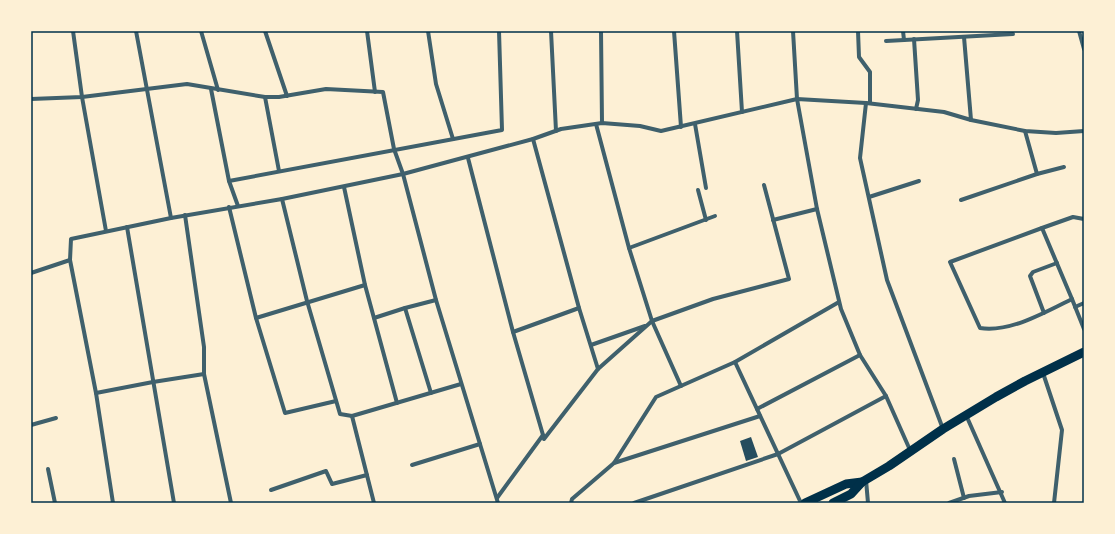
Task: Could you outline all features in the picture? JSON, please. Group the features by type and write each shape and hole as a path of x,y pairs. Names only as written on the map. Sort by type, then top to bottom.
{"main road":[{"path":"833,503 851,494 864,481 966,415 1043,372 1084,352"},
{"path":"805,503 846,484 864,481"}],"street":[{"path":"73,31 82,97 106,231"},
{"path":"136,31 171,218"},
{"path":"201,31 218,90"},
{"path":"265,31 287,96"},
{"path":"368,31 375,92"},
{"path":"428,31 436,84 452,139"},
{"path":"229,181 502,130 499,31"},
{"path":"551,31 556,131"},
{"path":"601,31 602,123"},
{"path":"674,31 681,127"},
{"path":"737,31 742,112"},
{"path":"793,31 798,99 817,209 839,302 860,355 886,396 910,451"},
{"path":"858,31 859,57 870,72 868,103 860,158 887,280 943,429"},
{"path":"904,31 904,40"},
{"path":"1079,31 1084,49"},
{"path":"886,41 1013,34"},
{"path":"964,37 971,120"},
{"path":"914,39 918,100 916,109"},
{"path":"31,99 82,97 187,84 264,97 287,96 326,89 383,92 394,149 403,174 436,300 497,502"},
{"path":"211,89 229,181 238,206"},
{"path":"264,97 279,171"},
{"path":"113,503 96,393 70,260 71,239 185,215 282,200 403,174 533,140 556,131 602,123 640,126 661,131 798,99 868,103 944,112 971,120 1025,131 1056,133 1084,131"},
{"path":"596,124 629,248 652,321 681,386"},
{"path":"695,124 706,188"},
{"path":"1025,131 1037,174"},
{"path":"533,140 598,369"},
{"path":"468,158 513,332 544,439 598,369 652,321 713,299 789,279 764,184"},
{"path":"961,200 1037,174 1064,167"},
{"path":"869,197 919,181"},
{"path":"344,187 365,285 397,403"},
{"path":"698,190 706,220"},
{"path":"282,200 307,301 340,414 352,416 461,384"},
{"path":"229,207 256,318 285,413 336,401"},
{"path":"774,220 817,209"},
{"path":"185,215 204,347 204,374 231,503"},
{"path":"629,248 715,216"},
{"path":"1072,299 1044,313 998,329 980,328 950,262 1073,217 1084,219"},
{"path":"127,226 174,503"},
{"path":"1042,228 1084,329"},
{"path":"31,273 70,260"},
{"path":"1044,313 1030,276 1033,272 1057,263"},
{"path":"256,318 307,301 365,285"},
{"path":"374,318 436,300"},
{"path":"571,503 572,499 614,463 656,397 734,362 839,302"},
{"path":"1075,307 1084,303"},
{"path":"405,308 431,393"},
{"path":"513,332 580,308"},
{"path":"591,345 648,325"},
{"path":"757,409 860,355"},
{"path":"734,362 801,503"},
{"path":"1043,372 1062,430 1054,503"},
{"path":"96,393 204,374"},
{"path":"634,503 778,454 886,396"},
{"path":"966,415 1002,492 1005,503"},
{"path":"352,416 374,503"},
{"path":"614,463 760,416"},
{"path":"31,425 56,418"},
{"path":"497,502 543,435"},
{"path":"412,465 480,444"},
{"path":"954,459 964,498"},
{"path":"48,469 55,503"},
{"path":"271,490 326,471 332,484 367,475"},
{"path":"864,481 868,503"},
{"path":"949,503 964,498 1002,492"}],"building":[{"path":"751,437 758,457 746,461 740,441"}]}
